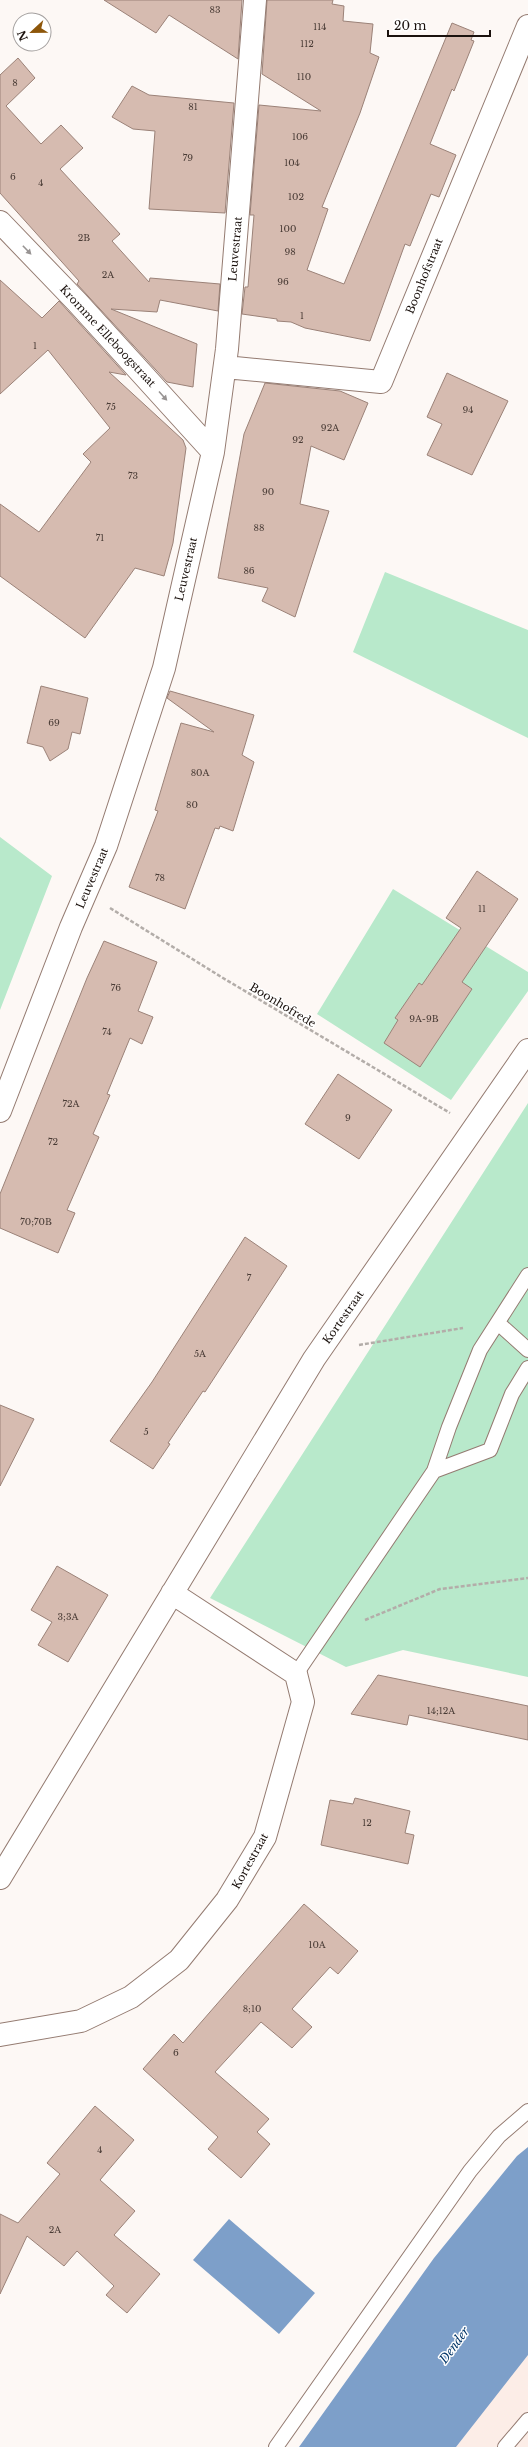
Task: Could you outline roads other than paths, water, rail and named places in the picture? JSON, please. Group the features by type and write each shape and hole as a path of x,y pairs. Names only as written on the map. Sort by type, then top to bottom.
{"street":[{"name":"Leuvestraat","path":"0,1111 71,927 106,846 164,668 213,452 225,367 254,0"},
{"name":"Boonhofstraat","path":"225,367 381,382 528,26"},
{"name":"Kromme Elleboogstraat","path":"0,222 83,307 213,452"},
{"name":"Kortestraat","path":"0,1878 319,1352 528,1050"},
{"path":"172,1593 296,1674"},
{"name":"Kortestraat","path":"0,2035 81,2021 131,1997 179,1960 227,1900 265,1837 303,1702 296,1674"}],"lane":[{"path":"296,1674 434,1471 449,1427 480,1350 528,1275"},
{"path":"498,1323 528,1350"},
{"path":"434,1471 490,1450 512,1394 528,1368"},
{"path":"276,2447 470,2171 499,2136 528,2111"},
{"path":"505,2447 528,2420"}],"water":[{"name":"Dender","path":"528,2147 528,2355 456,2447 299,2447 434,2258 517,2156"},
{"path":"229,2219 315,2293 279,2334 193,2260"}]}
